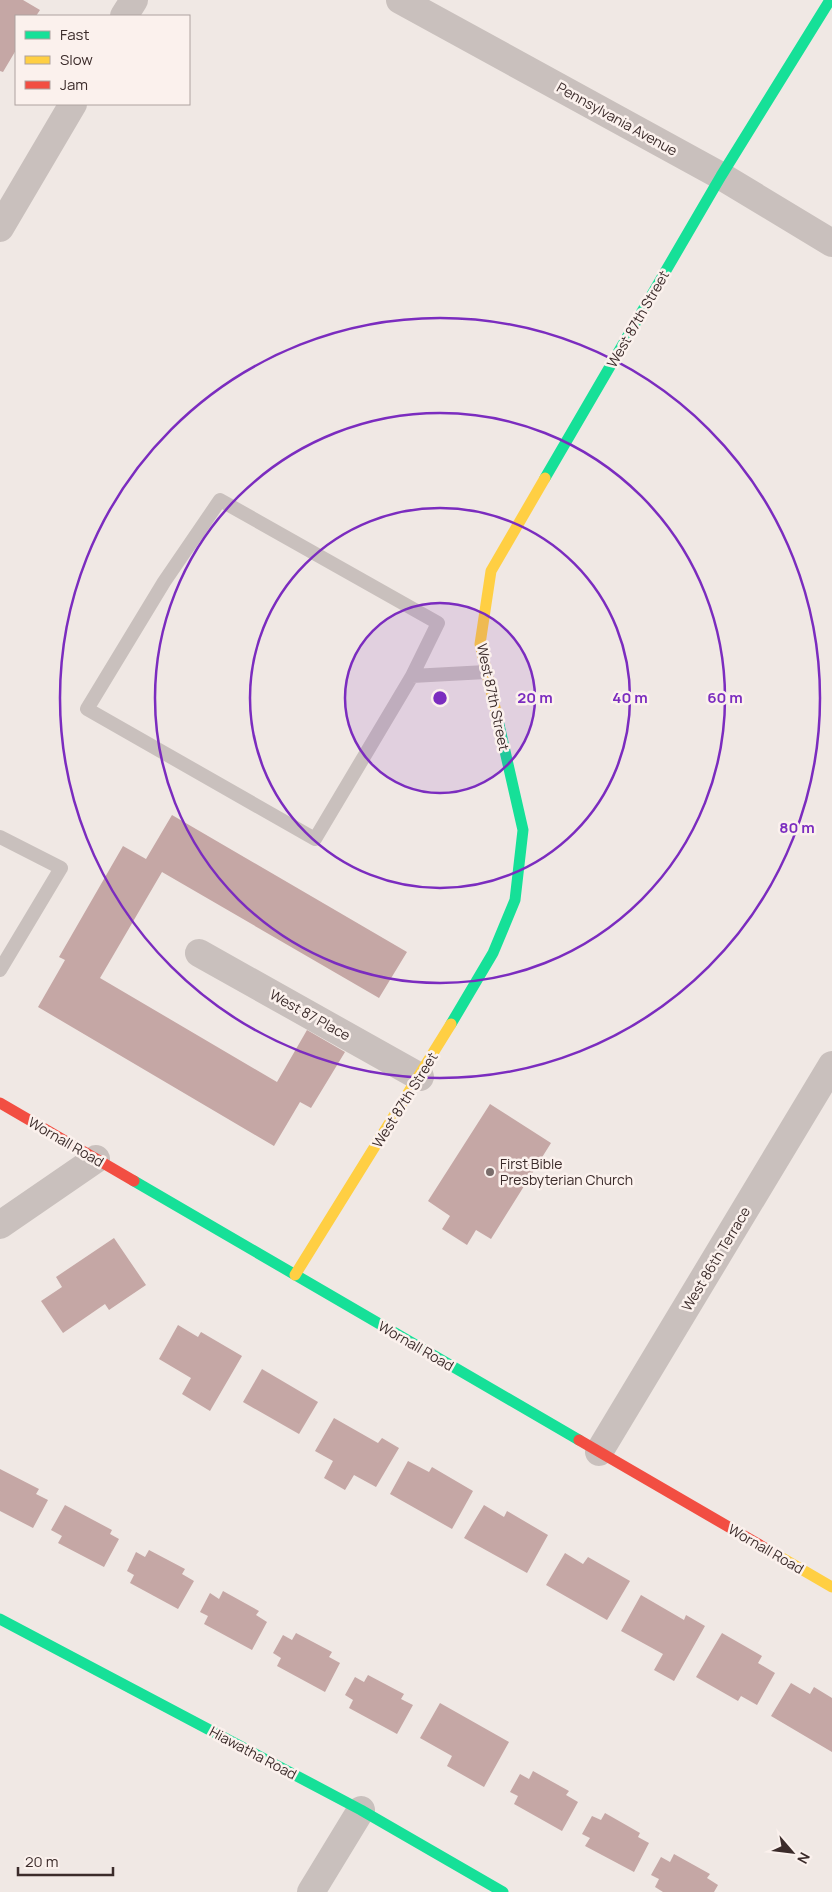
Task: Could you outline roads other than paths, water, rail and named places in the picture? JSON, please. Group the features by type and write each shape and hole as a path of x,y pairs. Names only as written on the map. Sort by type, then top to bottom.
{"street":[{"path":"125,15 134,0"},
{"name":"Pennsylvania Avenue","path":"400,0 722,176 832,243"},
{"name":"West 87th Street","path":"295,1275 420,1076 492,953 515,900 523,830 480,644 491,571 722,176 830,0"},
{"path":"0,228 72,105"},
{"name":"West 87 Place","path":"199,953 420,1076"},
{"name":"West 86th Terrace","path":"600,1452 832,1065"},
{"name":"Wornall Road","path":"0,1103 832,1587"},
{"path":"0,1225 96,1159"},
{"name":"Hiawatha Road","path":"0,1619 361,1810 503,1892"},
{"path":"311,1892 361,1810"}],"lane":[{"path":"220,500 438,623 412,676 315,839 87,709 164,582 220,500"},
{"path":"412,676 486,672"},
{"path":"0,837 61,868 0,970"}],"place":[{"name":"First Bible Presbyterian Church","path":"490,1172"}]}
